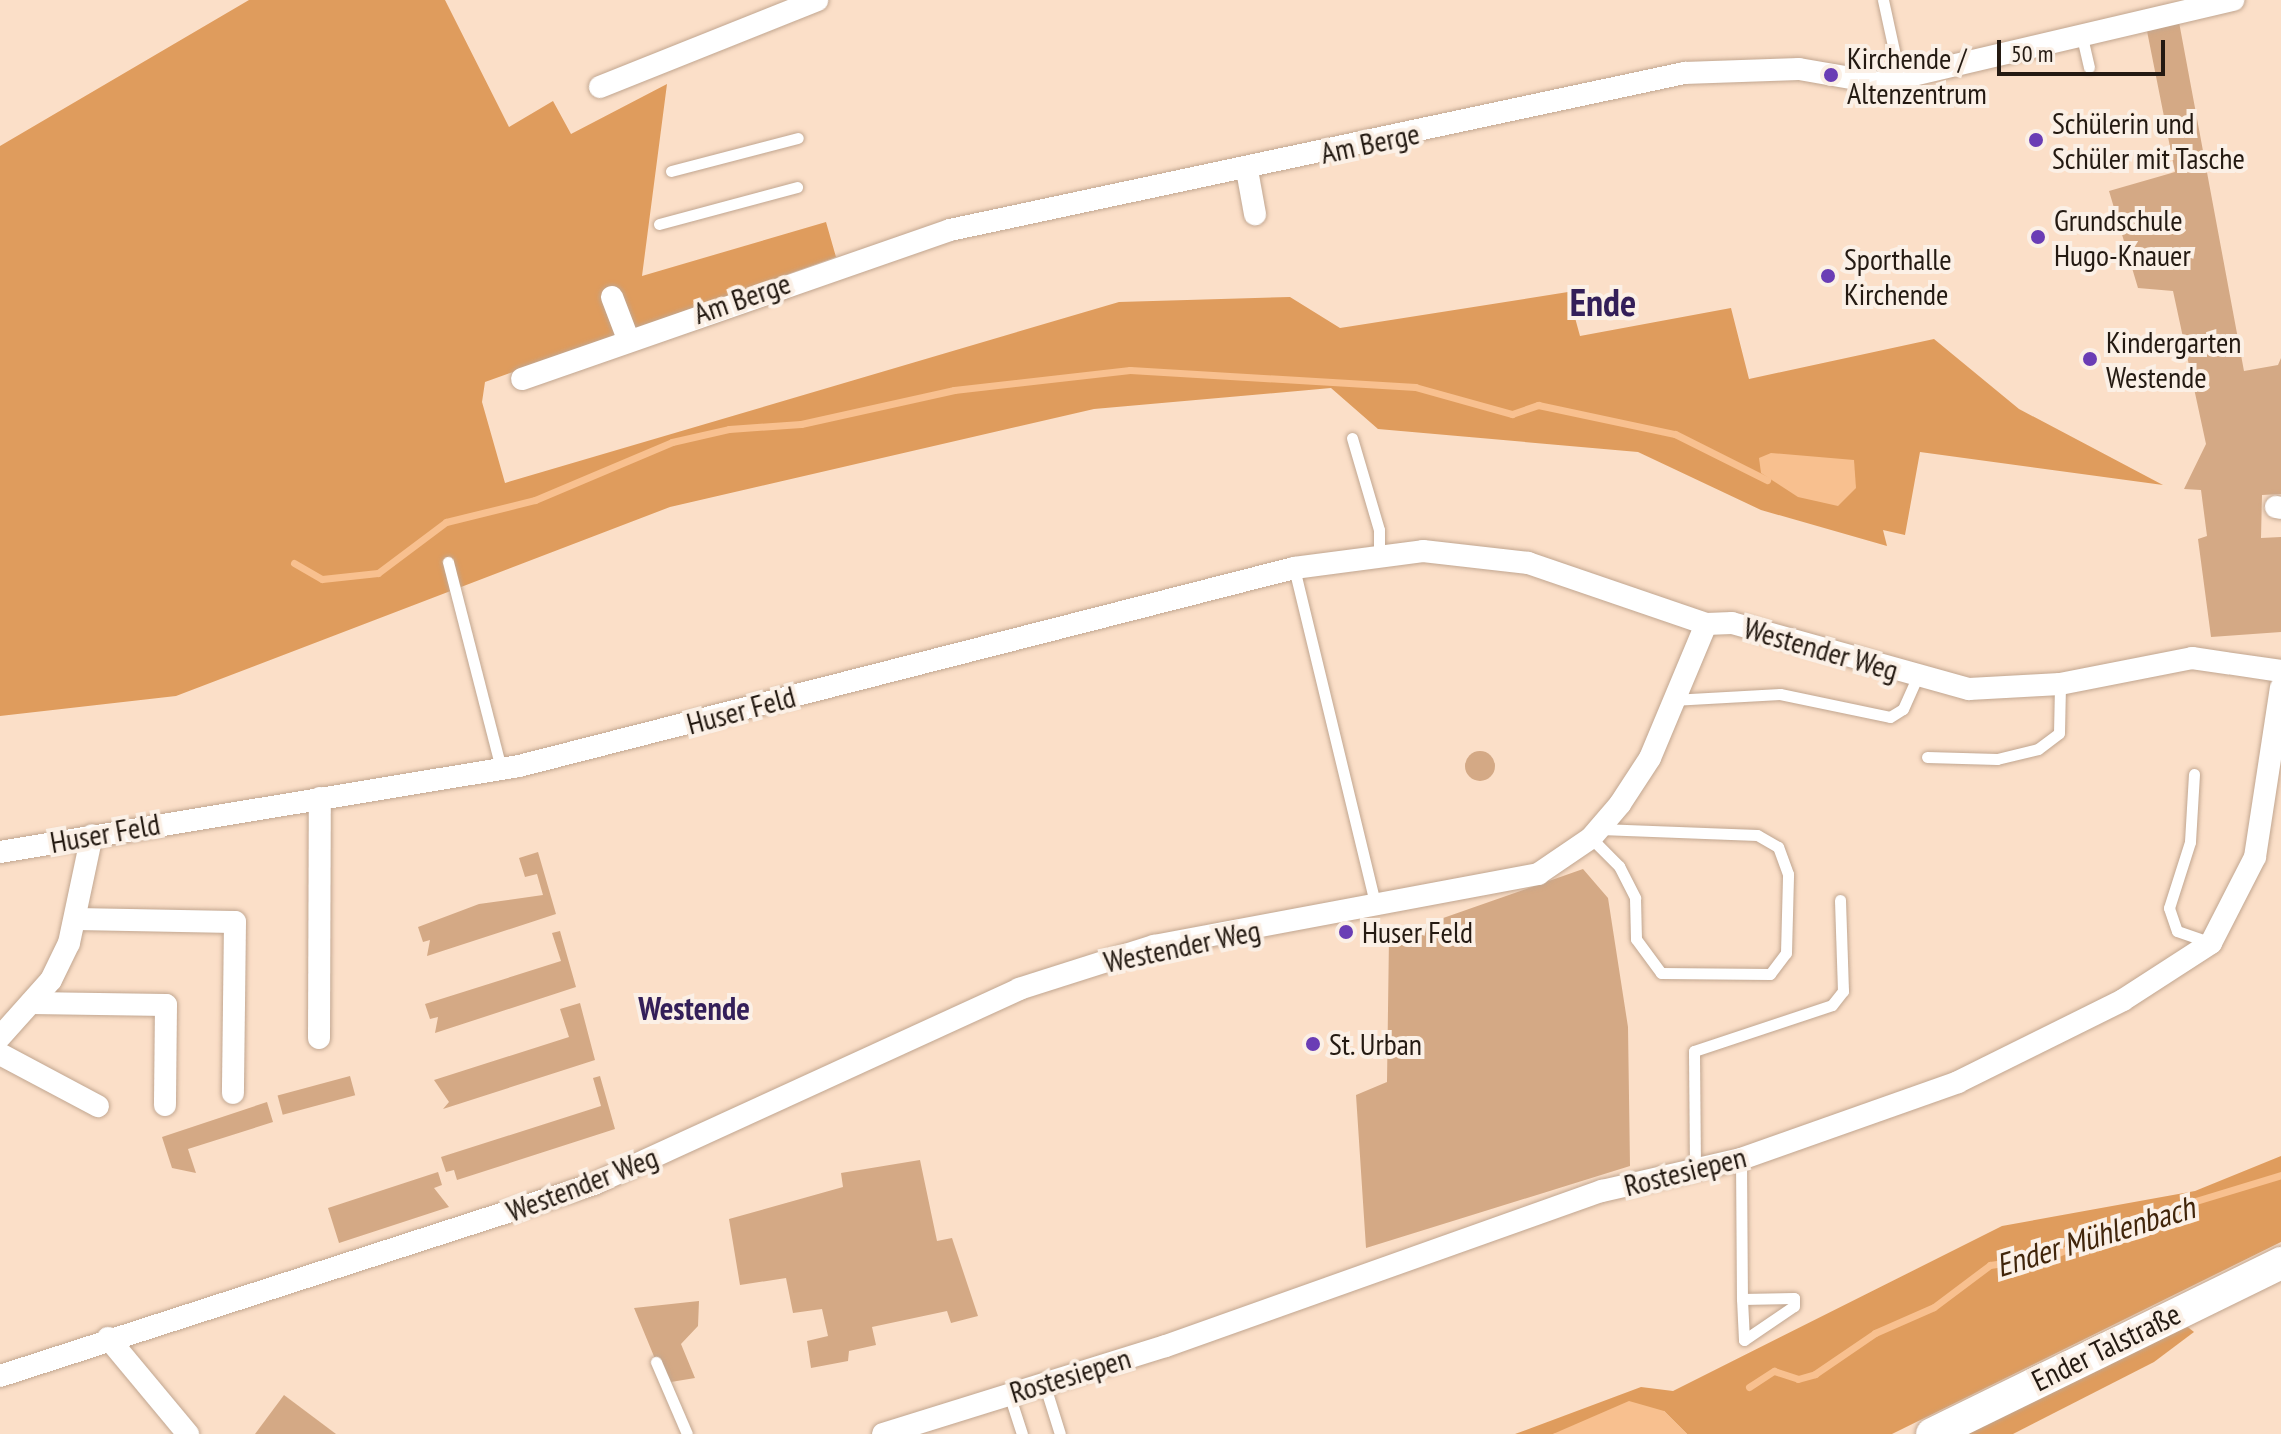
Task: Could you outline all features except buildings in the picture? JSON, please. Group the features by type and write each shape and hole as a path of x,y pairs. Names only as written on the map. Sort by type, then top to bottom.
{"main road":[{"name":"Ender Talstraße","path":"1932,1434 2281,1263"}],"street":[{"path":"600,87 817,0"},
{"name":"Am Berge","path":"522,379 628,339 950,230 1247,170 1684,73 1799,69 1879,83 2233,0"},
{"path":"1247,170 1255,214"},
{"path":"612,297 628,339"},
{"name":"Huser Feld","path":"0,852 501,769 1294,568 1423,551 1528,563 1706,624"},
{"name":"Westender Weg","path":"0,1376 108,1338 266,1295 594,1184 1019,989 1154,946 1521,882 1595,833 1650,758 1706,624 1732,623 1969,689 2060,684 2192,658 2281,671"},
{"name":"Rostesiepen","path":"883,1434 1044,1383 1602,1191 1741,1159 1958,1082 2123,1000 2211,943 2255,857 2281,688"},
{"path":"319,1038 320,798"},
{"path":"0,1037 51,980 75,919 92,835"},
{"path":"75,919 235,922 233,1093"},
{"path":"31,1003 166,1005 165,1105"},
{"path":"0,1054 98,1106"},
{"path":"108,1338 188,1434"}],"lane":[{"path":"1883,0 1900,78"},
{"path":"2082,37 2089,67"},
{"path":"671,171 798,138"},
{"path":"659,224 797,187"},
{"path":"1352,438 1379,530 1379,557"},
{"path":"448,562 501,769"},
{"path":"1294,568 1376,908"},
{"path":"1672,700 1780,694 1890,717 1903,709 1918,676"},
{"path":"1927,757 1997,759 2038,749 2059,733 2060,684"},
{"path":"2194,774 2190,842 2169,908 2177,931 2211,943"},
{"path":"1595,833 1757,835 1778,847 1788,874 1786,953 1770,974 1661,973 1636,939 1635,898 1619,866 1595,833"},
{"path":"1695,1169 1694,1051 1832,1005 1843,991 1840,900"},
{"path":"1741,1159 1742,1299 1744,1340 1794,1306 1794,1298 1742,1299"},
{"path":"656,1362 687,1434"},
{"path":"1044,1383 1060,1434"},
{"path":"1009,1394 1022,1434"}],"shaded area":[{"path":"249,0 445,0 509,127 553,101 571,134 667,84 642,276 826,222 836,257 485,382 482,402 505,483 1119,302 1290,297 1340,328 1568,292 1580,336 1731,308 1749,379 1934,339 2019,409 2163,485 1920,452 1905,535 1883,530 1887,546 1761,510 1638,452 1378,429 1331,388 1094,409 670,507 176,696 0,716 0,146"},
{"path":"2179,22 2244,371 2278,365 2281,358 2281,494 2262,495 2261,538 2281,537 2281,632 2211,637 2198,539 2207,536 2201,490 2184,489 2206,444 2173,291 2138,288 2109,191 2175,172 2147,31"},
{"path":"1771,453 1854,460 1856,488 1838,506 1798,497 1761,473 1759,458"},
{"path":"1480,751 1486,752 1494,760 1494,772 1486,780 1480,781 1474,780 1466,772 1465,766 1466,760 1474,752"},
{"path":"538,852 556,914 427,956 430,940 423,942 418,927 479,904 543,895 537,874 525,877 519,858"},
{"path":"1583,869 1608,898 1628,1027 1630,1166 1366,1248 1356,1095 1387,1082 1389,937"},
{"path":"560,931 576,987 435,1033 438,1017 430,1019 425,1004 561,961 552,933"},
{"path":"580,1003 595,1060 443,1109 449,1102 434,1080 569,1037 560,1009"},
{"path":"350,1076 355,1095 283,1115 278,1095"},
{"path":"600,1076 615,1129 457,1180 454,1170 446,1172 441,1157 601,1106 593,1078"},
{"path":"267,1102 273,1122 188,1149 196,1173 172,1168 162,1137"},
{"path":"2281,1156 2281,1242 1892,1434 1687,1434 1664,1411 1553,1434 1515,1434 1641,1387 1673,1391 2002,1226 2195,1191"},
{"path":"920,1160 937,1241 952,1238 978,1316 951,1323 947,1311 872,1327 876,1345 849,1351 848,1361 811,1368 807,1341 828,1336 822,1309 793,1313 786,1278 740,1285 729,1219 843,1187 841,1173"},
{"path":"438,1172 442,1185 434,1188 449,1207 339,1243 328,1208"},
{"path":"699,1301 698,1326 681,1344 695,1378 665,1383 634,1308"},
{"path":"2184,1324 2194,1332 2154,1362 2013,1434 1964,1434"},
{"path":"284,1395 336,1434 255,1434"},
{"path":"1629,1401 1664,1411 1687,1434 1553,1434"}],"waterway":[{"path":"294,563 322,579 378,573 446,522 535,500 672,442 729,429 801,424 954,390 1130,370 1415,387 1512,414 1538,405 1675,434 1767,480"},
{"name":"Ender Mühlenbach","path":"1749,1387 1774,1371 1798,1379 1815,1374 1875,1333 1934,1307 1990,1265 2051,1256 2143,1217 2281,1175"}],"place":[{"name":"Kirchende / Altenzentrum","path":"1831,75"},
{"name":"Schülerin und Schüler mit Tasche","path":"2036,140"},
{"name":"Grundschule Hugo-Knauer","path":"2038,237"},
{"name":"Sporthalle Kirchende","path":"1828,276"},
{"name":"Kindergarten Westende","path":"2090,359"},
{"name":"Huser Feld","path":"1346,932"},
{"name":"St. Urban","path":"1313,1044"}],"district":[{"name":"Ende","path":"1603,302"},
{"name":"Westende","path":"694,1008"}]}
